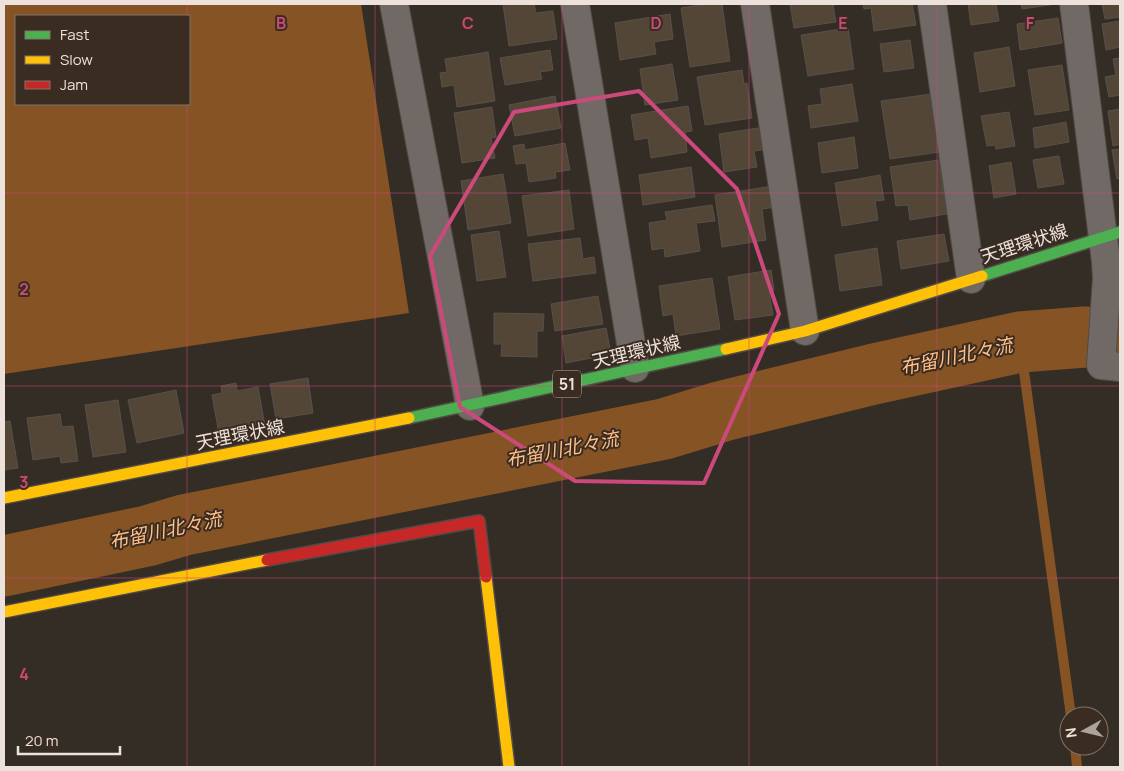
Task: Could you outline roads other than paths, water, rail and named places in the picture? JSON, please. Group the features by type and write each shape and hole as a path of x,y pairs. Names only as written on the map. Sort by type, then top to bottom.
{"main road":[{"name":"天理環状線","path":"4,498 470,406 805,331 971,279 1111,255"},
{"path":"4,612 479,521 509,767"}],"street":[{"path":"394,4 470,406"},
{"path":"575,4 635,368"},
{"path":"755,4 805,331"},
{"path":"932,4 971,279"},
{"path":"1074,4 1111,255 1110,366"}],"waterway":[{"name":"布留川北々流","path":"4,566 147,536 184,525 664,429 723,411 874,374 1020,342 1085,337 1120,338"},
{"path":"1020,342 1070,706"},
{"path":"1076,756 1077,767"}]}
